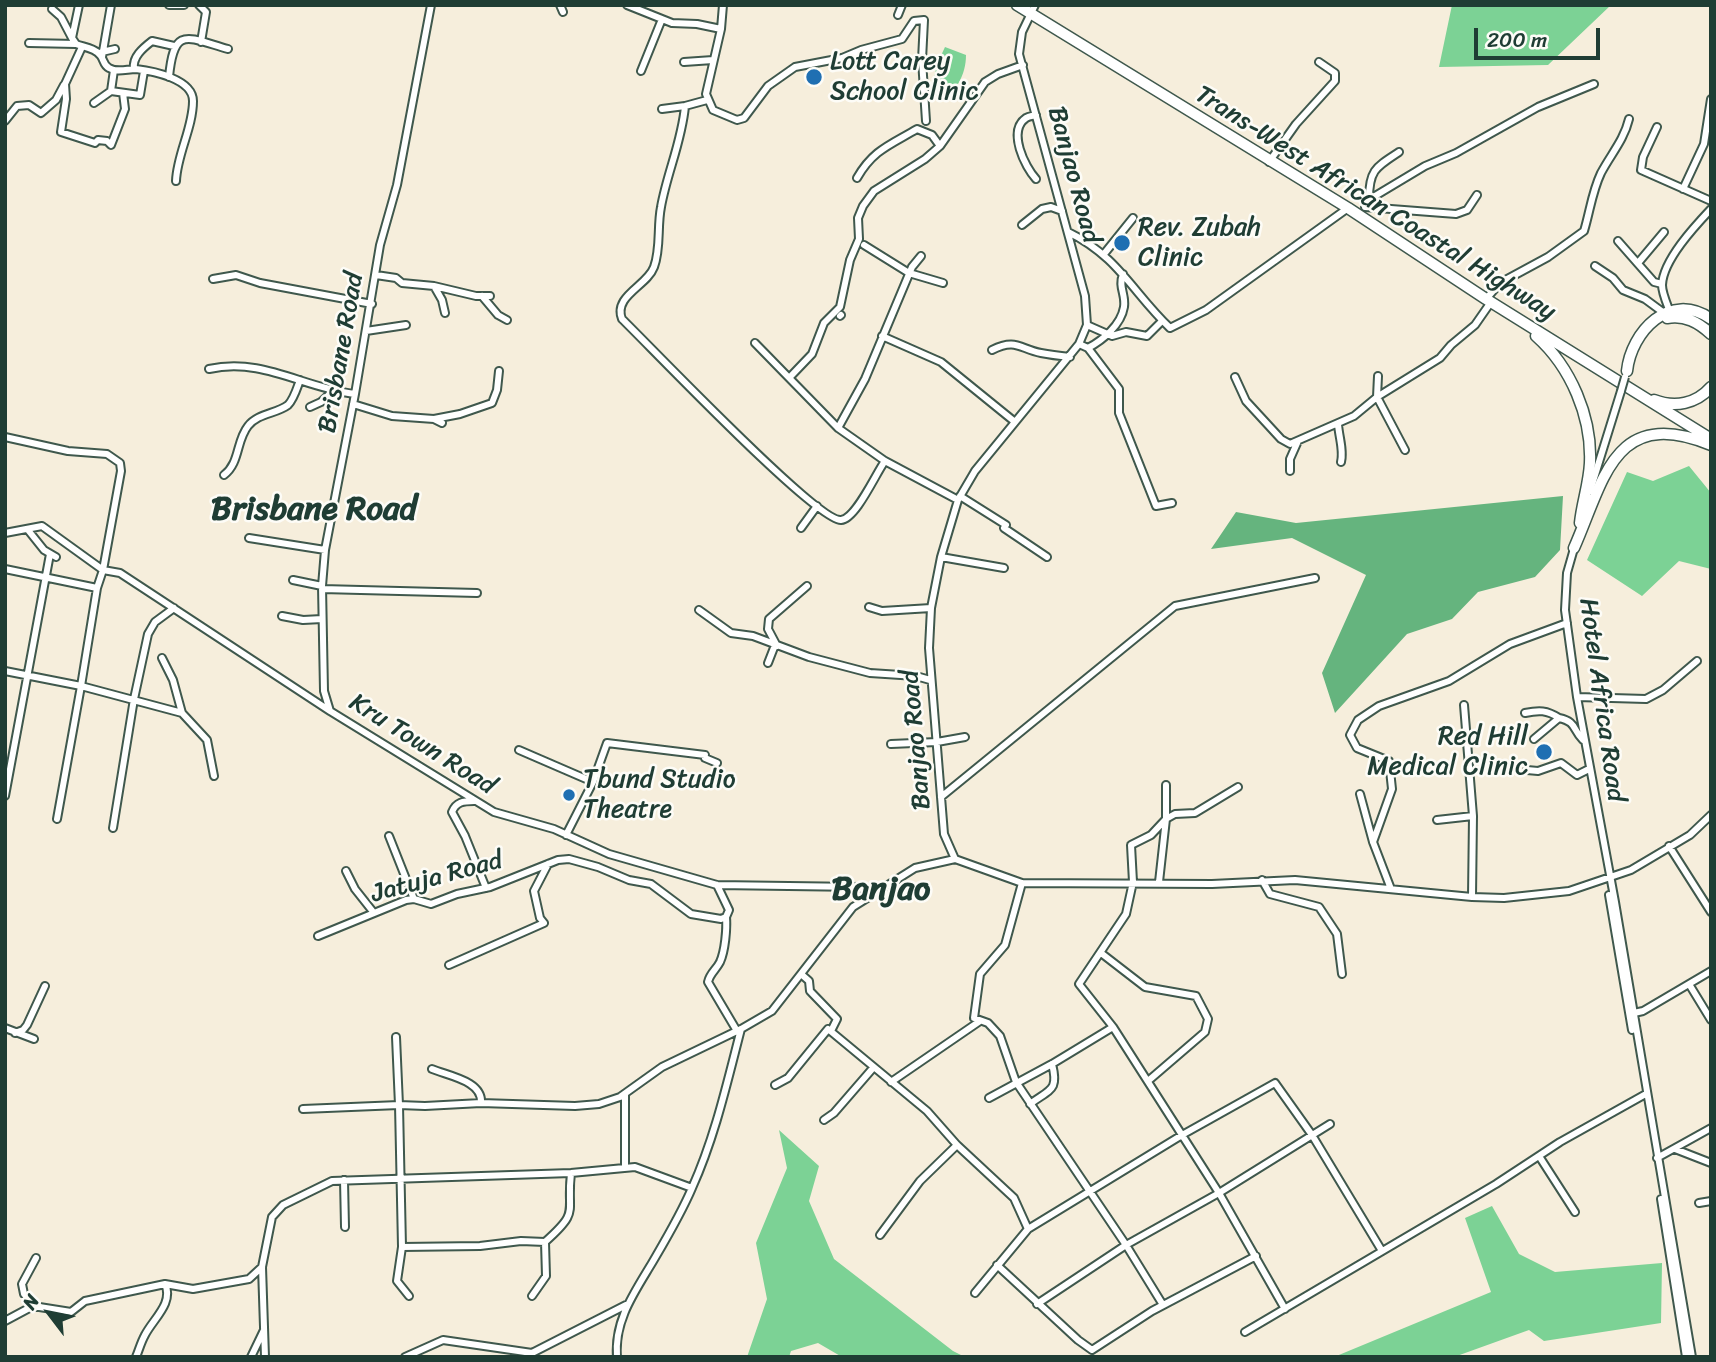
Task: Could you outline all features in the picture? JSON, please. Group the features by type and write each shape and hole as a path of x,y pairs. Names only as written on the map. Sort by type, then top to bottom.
{"highway":[{"name":"Trans-West African Coastal Highway","path":"1017,5 1033,10 1269,162 1348,208 1363,212 1492,302 1711,439"},
{"path":"1492,302 1548,348 1563,366 1581,403 1590,454 1580,523"},
{"path":"1626,374 1628,358 1639,334 1667,313 1684,310 1709,316"},
{"path":"1626,374 1630,358 1643,335 1660,320 1671,317 1686,318 1700,324 1711,334"},
{"path":"1633,391 1669,404 1699,398 1711,387"},
{"path":"1574,548 1601,480 1615,456 1642,439 1663,432 1711,445"}],"street":[{"path":"5,121 17,106 29,105 41,113 56,100 65,83 77,43 79,5"},
{"path":"111,5 102,54 104,64 114,70 134,69 169,77 183,83 193,99 176,181"},
{"path":"169,5 184,5"},
{"path":"199,5 206,12 201,41"},
{"name":"Brisbane Road","path":"330,711 324,691 322,587 325,550 372,304 380,245 397,185 431,5"},
{"path":"627,5 672,23 721,29"},
{"path":"723,5 721,29 706,94 713,110 737,120 744,118 768,86 795,67 842,58 902,39 914,20 924,20 922,60 926,121"},
{"path":"898,15 902,5"},
{"path":"52,9 61,17 77,43"},
{"name":"Banjao Road","path":"955,859 944,834 930,680 931,608 942,557 959,498 993,447 1070,357 1087,325 1085,296 1019,54 1019,42 1033,10"},
{"path":"641,71 662,19"},
{"path":"169,77 174,46 184,39 228,49"},
{"path":"134,69 133,64 141,50 152,41 174,46"},
{"path":"29,43 77,43 102,54 115,49"},
{"path":"684,62 713,60"},
{"path":"1269,162 1296,124 1335,81 1335,73 1319,62"},
{"path":"790,377 813,354 824,323 841,307 850,260 859,239 858,218 874,191 925,159 940,146 985,82 1023,65"},
{"path":"111,91 114,70"},
{"path":"94,103 111,91 141,95 144,71"},
{"path":"65,83 66,99 61,132 95,143 98,139 111,145 125,109 123,93"},
{"path":"1370,199 1425,166 1456,153 1538,107 1594,84"},
{"path":"1683,189 1704,144 1711,99"},
{"path":"662,108 707,100"},
{"path":"685,106 683,128 662,203 657,258 653,270 628,295 619,313 622,319 676,376 801,495 839,520 849,517 885,461"},
{"path":"1036,115 1026,118 1020,125 1017,136 1029,172 1036,179"},
{"path":"1235,377 1246,401 1287,444 1354,416 1377,397 1440,358 1475,325 1492,302 1500,283 1548,257 1584,231 1593,192 1623,138 1629,119"},
{"path":"1657,127 1643,157 1641,170 1711,201"},
{"path":"857,178 866,161 874,154 917,130 932,135 940,146"},
{"path":"1399,152 1376,167 1371,175 1370,199 1363,212 1455,214 1467,209 1477,195"},
{"path":"1022,225 1042,209 1051,206 1062,211"},
{"path":"1068,232 1104,254 1170,328 1206,310 1348,208"},
{"path":"1667,313 1662,284 1667,266 1691,230 1711,209"},
{"path":"1104,254 1133,218"},
{"path":"1638,263 1664,232"},
{"path":"1618,241 1654,282 1662,284"},
{"path":"864,245 909,273 943,283"},
{"path":"838,428 864,379 909,273 920,256"},
{"path":"1595,266 1613,278 1623,290 1645,299 1667,313"},
{"path":"1088,348 1105,339 1122,314 1124,305 1120,284 1123,274"},
{"path":"213,279 236,275 260,284 372,304"},
{"path":"376,275 396,278 402,283 491,296"},
{"path":"434,286 442,300 445,313"},
{"path":"482,296 498,315 507,320"},
{"path":"1087,325 1112,337 1126,332 1147,336 1162,321"},
{"path":"366,331 406,325"},
{"path":"882,336 941,362 1015,422"},
{"path":"754,343 838,428 885,461 959,498 1005,526 1046,556"},
{"path":"992,350 1002,344 1013,343 1038,352 1070,357"},
{"path":"1079,344 1088,348 1119,389 1119,413 1156,506 1172,503"},
{"path":"209,369 255,366 332,392 355,394"},
{"path":"353,404 392,416 434,419 460,414 492,403 497,390 499,371"},
{"name":"Hotel Africa Road","path":"1626,374 1574,548 1566,585 1567,623 1644,1095 1692,1357"},
{"path":"1378,376 1377,397 1405,450"},
{"path":"224,475 232,469 248,425 261,416 287,406 300,383"},
{"path":"310,407 332,392"},
{"path":"434,419 442,423"},
{"path":"1338,424 1343,452 1341,462"},
{"path":"5,437 68,451 107,454 120,463 121,479 103,570 97,587 58,819"},
{"path":"1290,471 1290,459 1298,440"},
{"path":"801,528 817,506"},
{"name":"Kru Town Road","path":"28,530 42,526 103,570 120,573 330,711 494,812 528,820 609,854 717,885 860,887 873,895"},
{"path":"5,533 28,530 53,556 46,577 5,796"},
{"path":"249,538 325,550"},
{"path":"942,557 1004,568"},
{"path":"5,569 97,587"},
{"path":"941,797 1175,606 1315,578"},
{"path":"293,580 322,587 477,593"},
{"path":"776,645 768,629 769,619 807,586"},
{"path":"869,607 882,611 931,608"},
{"path":"113,828 148,634 155,622 174,608"},
{"path":"699,610 731,633 753,636 870,673 916,676 930,680"},
{"path":"282,616 323,620"},
{"path":"1373,842 1391,789 1389,761 1357,748 1350,736 1358,720 1379,706 1449,681 1510,644 1567,623"},
{"path":"768,663 776,645"},
{"path":"163,658 173,680 182,713 207,740 214,776"},
{"path":"1577,697 1647,699 1663,690 1697,661"},
{"path":"5,671 81,686 182,713"},
{"path":"1464,705 1473,816 1472,897"},
{"path":"1525,713 1539,710 1568,720 1585,741"},
{"path":"1534,739 1559,718"},
{"path":"891,744 937,742 965,737"},
{"path":"566,835 593,782 607,743 705,756 717,763"},
{"path":"519,750 593,782"},
{"path":"1527,770 1538,771 1561,763 1577,775 1589,769"},
{"path":"1160,882 1166,785"},
{"path":"1238,787 1195,813 1175,814 1166,819 1151,835 1131,845 1133,882 1126,914 1079,984 1113,1027 1219,1193 1285,1309"},
{"path":"1360,794 1373,842 1391,889"},
{"path":"474,801 460,802 454,807 453,813 466,836 486,888"},
{"path":"303,1109 399,1105 425,1107 481,1103 575,1106 599,1104 625,1094 662,1067 772,1011 853,908 915,868 955,859 1022,883 1212,884 1295,880 1504,898 1569,891 1631,870 1690,835 1711,815"},
{"path":"1437,820 1473,816"},
{"path":"389,836 414,900"},
{"path":"1669,846 1711,912"},
{"name":"Jatuja Road","path":"318,936 406,900 431,904 569,859 629,880 650,884 691,914 721,919 726,917"},
{"path":"449,965 544,923 540,918 534,891 548,864"},
{"path":"346,872 355,889 374,913"},
{"path":"1262,880 1270,894 1318,907 1337,934 1342,974"},
{"path":"1022,883 1005,945 980,974 974,1018 988,1023 1000,1036 1016,1082 1126,1245 1163,1305"},
{"path":"617,1357 616,1343 626,1305 692,1188 718,1120 739,1030 708,982 720,962 729,910 717,885"},
{"path":"1702,898 1711,892"},
{"path":"1101,953 1145,987 1196,996 1208,1019 1205,1032 1148,1081"},
{"path":"1633,1013 1643,1011 1711,971"},
{"path":"801,974 809,981 810,991 836,1019 831,1031"},
{"path":"1689,984 1711,1020"},
{"path":"15,1033 27,1025 45,986"},
{"name":"Hotel Africa Road","path":"1628,993 1686,1357"},
{"path":"891,1082 980,1021"},
{"path":"989,1098 1113,1027"},
{"path":"5,1028 34,1039"},
{"path":"775,1086 788,1078 828,1029 927,1111 957,1145 1014,1198 1028,1229"},
{"path":"396,1037 402,1247 397,1281 409,1296"},
{"path":"1030,1104 1055,1086 1052,1064"},
{"path":"824,1120 834,1113 873,1068"},
{"path":"432,1069 475,1086 481,1103"},
{"path":"975,1293 1028,1229 1182,1135 1275,1083 1312,1135 1382,1251"},
{"path":"625,1094 625,1167"},
{"path":"1245,1332 1644,1095"},
{"path":"1037,1304 1126,1245 1219,1193 1330,1124"},
{"path":"1656,1158 1711,1128"},
{"path":"880,1236 920,1181 957,1145"},
{"path":"1675,1149 1711,1163"},
{"path":"1539,1156 1575,1212"},
{"path":"265,1357 262,1267 272,1217 283,1205 332,1181 571,1173 625,1167 644,1169 692,1188"},
{"path":"402,1247 545,1242 565,1224 572,1209 569,1188 571,1173"},
{"path":"344,1180 345,1227"},
{"path":"1699,1203 1711,1201"},
{"path":"531,1296 546,1276 545,1242"},
{"path":"997,1265 1037,1304 1092,1350 1163,1305 1256,1256"},
{"path":"36,1258 22,1284 24,1294 36,1307"},
{"path":"5,1321 33,1306 71,1312 85,1301 165,1284 193,1289 250,1279 262,1267"},
{"path":"136,1357 145,1335 164,1306 169,1291 165,1284"},
{"path":"405,1357 443,1340 532,1353 626,1305"},
{"path":"251,1357 264,1330"}],"green space":[{"path":"1452,5 1611,5 1548,65 1439,67"},
{"path":"945,47 966,55 966,62 955,88 938,102 934,82"},
{"path":"1689,466 1711,493 1711,569 1679,561 1642,596 1587,560 1627,472 1653,481"},
{"path":"1563,496 1560,550 1535,577 1478,592 1452,619 1407,634 1335,713 1322,673 1366,575 1292,538 1211,549 1236,512 1296,523"},
{"path":"779,1130 819,1166 809,1201 834,1259 953,1351 965,1357 842,1357 818,1343 791,1351 789,1357 747,1357 767,1299 756,1243 787,1168"},
{"path":"1492,1206 1519,1254 1555,1272 1662,1263 1661,1323 1544,1341 1529,1330 1454,1357 1334,1357 1491,1292 1465,1218"}],"place":[{"name":"Lott Carey School Clinic","path":"814,77"},
{"name":"Rev. Zubah Clinic","path":"1122,243"},
{"name":"Red Hill Medical Clinic","path":"1544,752"},
{"name":"Tbund Studio Theatre","path":"569,795"}],"district":[{"name":"Brisbane Road","path":"314,511"},
{"name":"Banjao","path":"881,891"}]}
